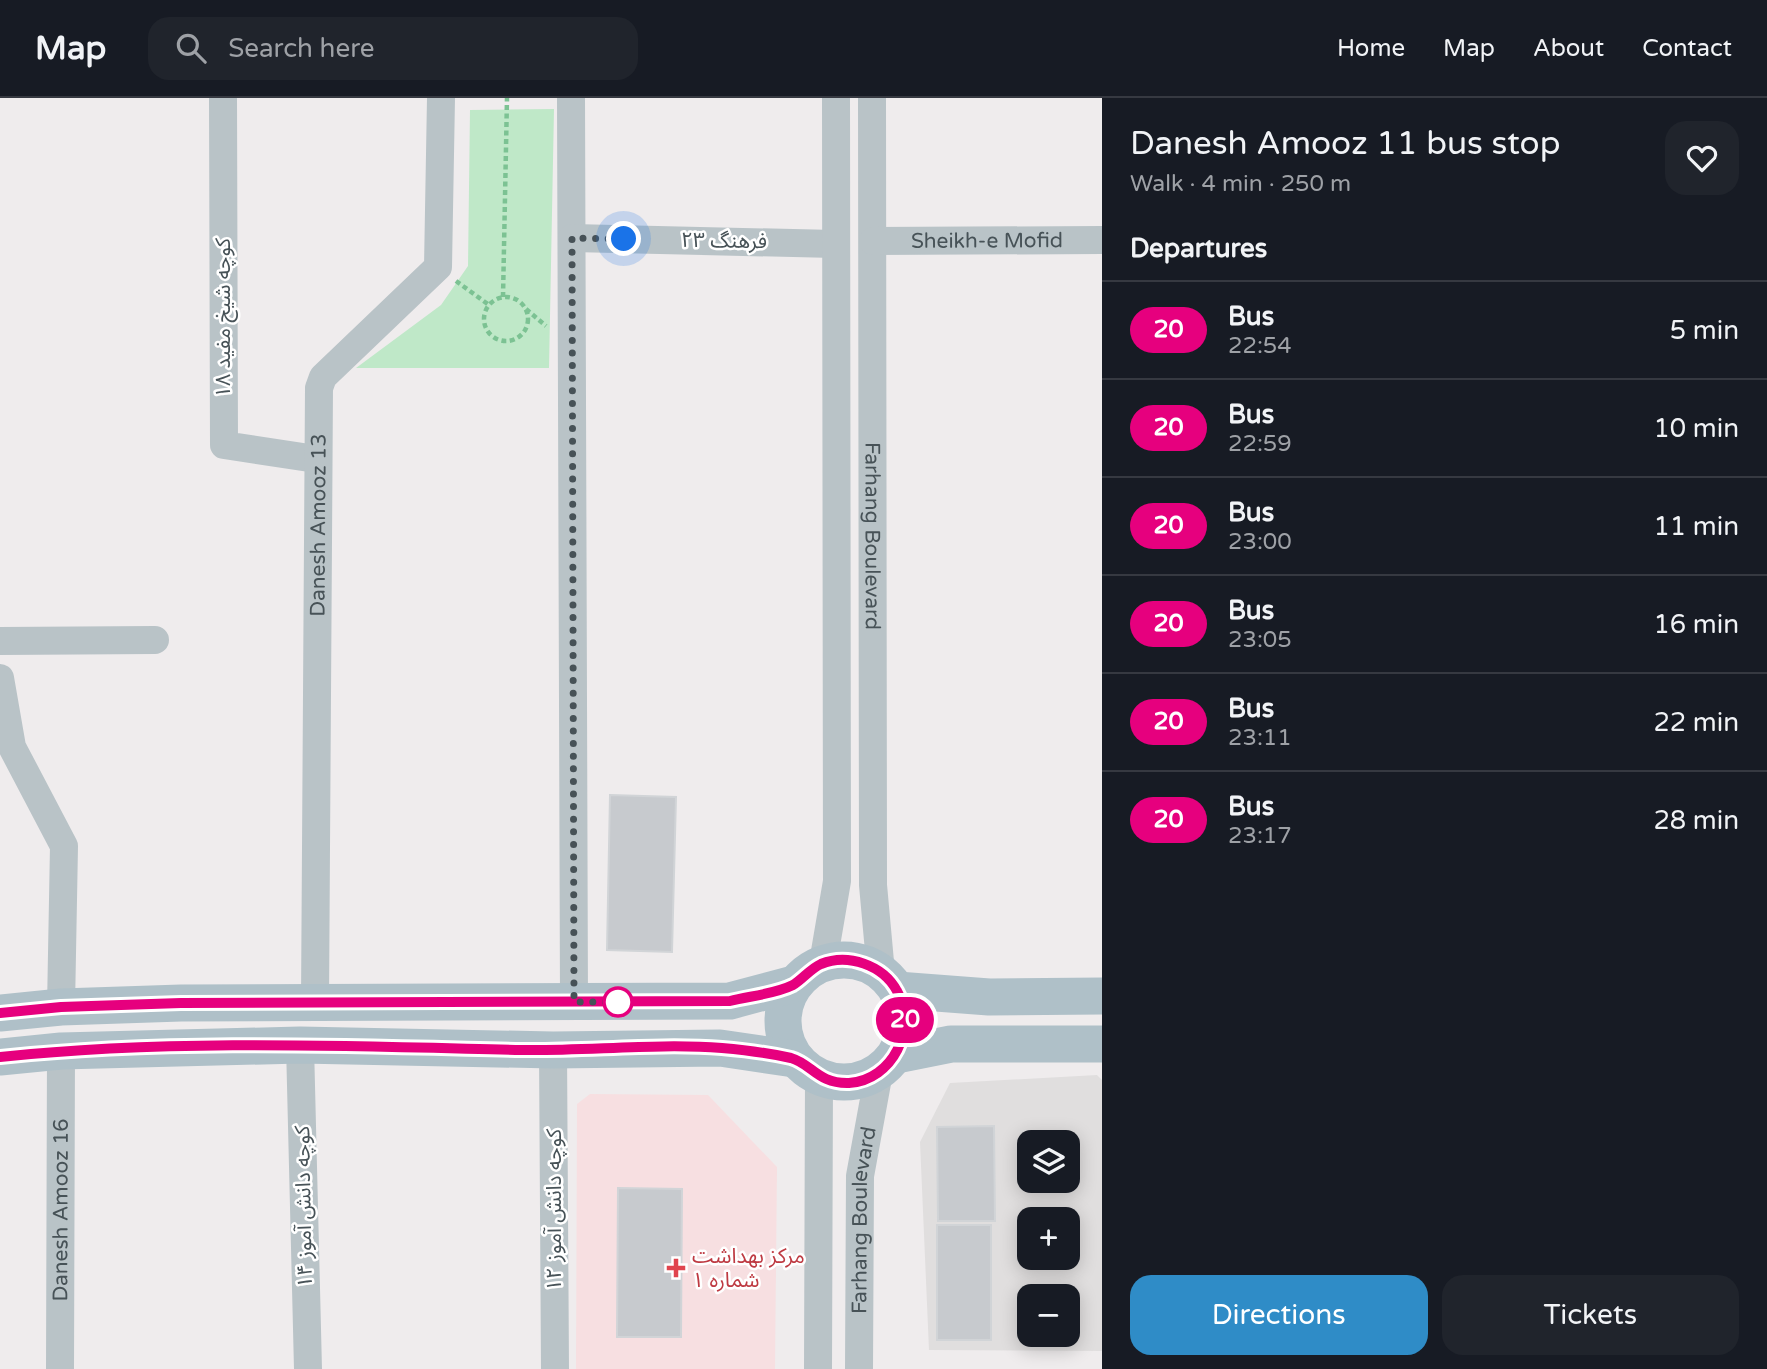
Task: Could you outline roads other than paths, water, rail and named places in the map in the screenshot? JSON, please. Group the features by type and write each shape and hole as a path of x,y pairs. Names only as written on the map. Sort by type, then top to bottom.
{"main road":[{"path":"0,1013 61,1007 315,1001 730,1001 843,960 863,963 889,981 989,997 1102,996"},
{"path":"807,1068 783,1035 784,1003 808,974"},
{"path":"888,1064 904,1038 905,1013 889,981"},
{"path":"0,1057 61,1051 300,1045 553,1050 720,1048 807,1068 850,1083 888,1064 951,1044 1102,1044"}],"street":[{"name":"کوچه شیخ مفید ۱۸","path":"223,98 224,445 316,459"},
{"name":"Danesh Amooz 13","path":"315,1001 316,459 319,388 323,377 438,267 441,98"},
{"path":"571,98 574,1002"},
{"name":"Farhang Boulevard","path":"808,974 837,881 836,98"},
{"name":"Farhang Boulevard","path":"872,98 873,885 889,981"},
{"name":"فرهنگ ۲۳","path":"572,238 835,244"},
{"name":"Sheikh-e Mofid","path":"873,241 1102,240"},
{"path":"835,424 874,424"},
{"path":"0,640 155,640"},
{"path":"0,678 12,747 64,846 61,1007"},
{"name":"کوچه دانش آموز ۱۴","path":"300,1045 308,1369"},
{"name":"کوچه دانش آموز ۱۲","path":"553,1050 555,1369"},
{"name":"Danesh Amooz 16","path":"60,1369 61,1051"},
{"name":"Farhang Boulevard","path":"859,1369 860,1176 888,1064"},
{"name":"Farhang Boulevard","path":"807,1068 818,1369"}],"place":[{"name":"مرکز بهداشت شماره ۱","path":"676,1268"}]}
